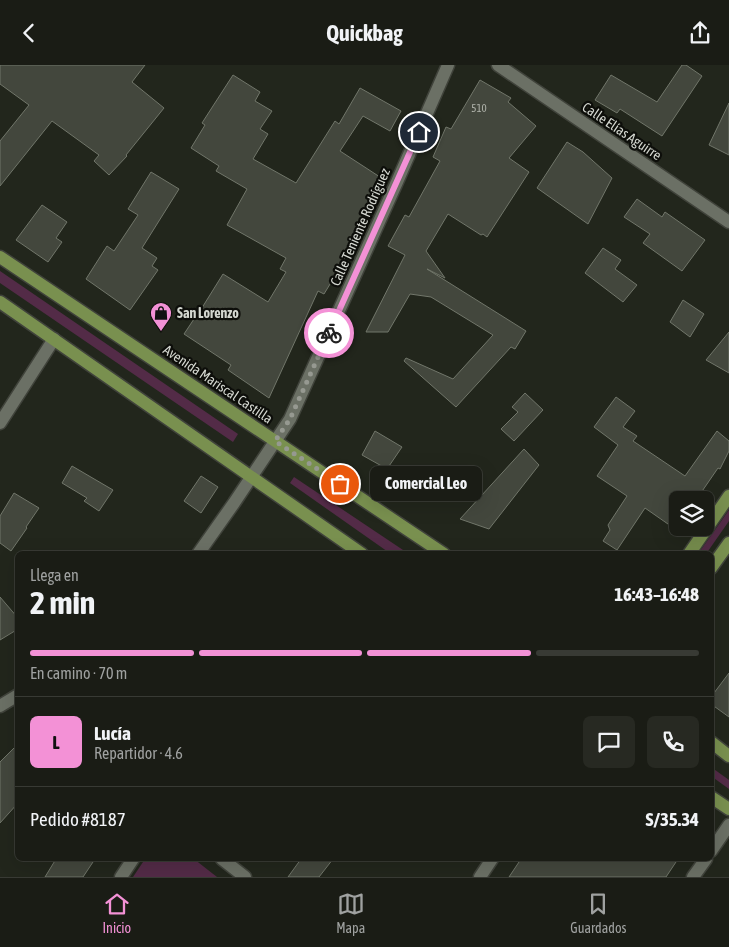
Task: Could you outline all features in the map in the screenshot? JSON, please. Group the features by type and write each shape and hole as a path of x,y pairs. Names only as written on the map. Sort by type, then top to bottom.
{"main road":[{"name":"Avenida Mariscal Castilla","path":"0,257 440,551"},
{"path":"0,302 358,551"},
{"path":"691,551 729,496"},
{"path":"714,565 729,543"},
{"path":"714,744 729,756"},
{"path":"714,799 729,809"}],"street":[{"name":"Calle Teniente Rodríguez","path":"200,551 290,419 397,183 448,65"},
{"name":"Calle Elías Aguirre","path":"498,65 729,222"},
{"path":"0,423 54,339"},
{"path":"0,706 15,697"},
{"path":"714,847 729,825"},
{"path":"120,877 132,861"},
{"path":"225,861 245,877"},
{"path":"480,877 491,861"},
{"path":"693,877 705,861"}],"shaded area":[{"path":"0,271 238,434 233,442 0,283"},
{"path":"294,477 405,551 387,551 290,483"},
{"path":"729,510 729,521 708,551 700,551 711,536 714,536 714,531"},
{"path":"714,769 729,780 729,789 714,778"},
{"path":"144,861 197,861 217,877 133,877"}],"building":[{"path":"0,65 145,65 132,82 164,108 127,156 109,175 94,161 99,155 52,121 0,186 0,141 29,105 0,84"},
{"path":"682,65 686,65 702,76 662,136 620,109 617,113 595,100 611,75 657,102"},
{"path":"233,75 260,92 255,101 272,111 260,129 268,134 253,159 296,183 335,121 339,124 360,88 401,111 390,131 363,116 340,151 383,179 361,213 365,215 341,266 324,294 318,291 269,398 228,370 231,365 184,334 223,274 268,302 286,272 280,269 286,258 227,225 247,189 216,171 219,166 191,148 205,125 202,123"},
{"path":"480,80 511,98 508,102 536,126 509,158 529,172 487,237 448,214 426,251 445,278 427,269 526,331 515,349 511,347 456,407 404,361 406,358 453,379 493,335 431,297 410,294 388,332 366,332 405,255 388,246 405,215 409,217 440,161 433,157 446,127 451,129"},
{"path":"729,103 729,155 709,145"},
{"path":"567,142 583,152 612,178 588,224 537,188"},
{"path":"151,172 179,189 142,248 157,258 152,266 158,270 130,310 86,279 107,246 114,251 138,215 128,209"},
{"path":"637,199 662,217 665,212 705,240 682,271 643,243 650,234 624,217"},
{"path":"42,205 67,222 56,238 62,242 48,262 16,240"},
{"path":"603,248 621,260 615,269 637,285 623,302 585,273"},
{"path":"683,300 704,314 690,337 670,322"},
{"path":"729,332 729,373 706,360"},
{"path":"525,393 543,410 514,441 501,429 518,412 512,407"},
{"path":"616,397 635,411 623,427 637,436 633,441 685,476 717,431 729,441 729,451 720,469 718,468 702,491 669,491 669,525 645,508 617,550 603,541 610,530 608,525 627,496 597,476 618,445 594,427"},
{"path":"375,431 402,447 387,469 362,455"},
{"path":"524,449 539,465 489,529 460,519"},
{"path":"72,466 113,490 99,511 84,501 87,498 62,483"},
{"path":"201,476 218,487 201,513 184,501"},
{"path":"14,493 39,508 11,551 0,543 0,516"},
{"path":"0,597 15,614 15,631 0,640"},
{"path":"729,673 729,717 714,706 714,693"},
{"path":"15,747 15,806 0,823 0,762"},
{"path":"55,861 94,861 83,877 45,877"},
{"path":"300,861 331,861 319,877 288,877"},
{"path":"520,861 677,861 666,877 509,877"}],"way so far":[{"path":"329,333 290,419 275,441 340,484"}],"place":[{"name":"San Lorenzo","path":"161,332"},
{"name":"Comercial Leo","path":"340,484"}],"route":[{"path":"329,333 419,132"}]}
